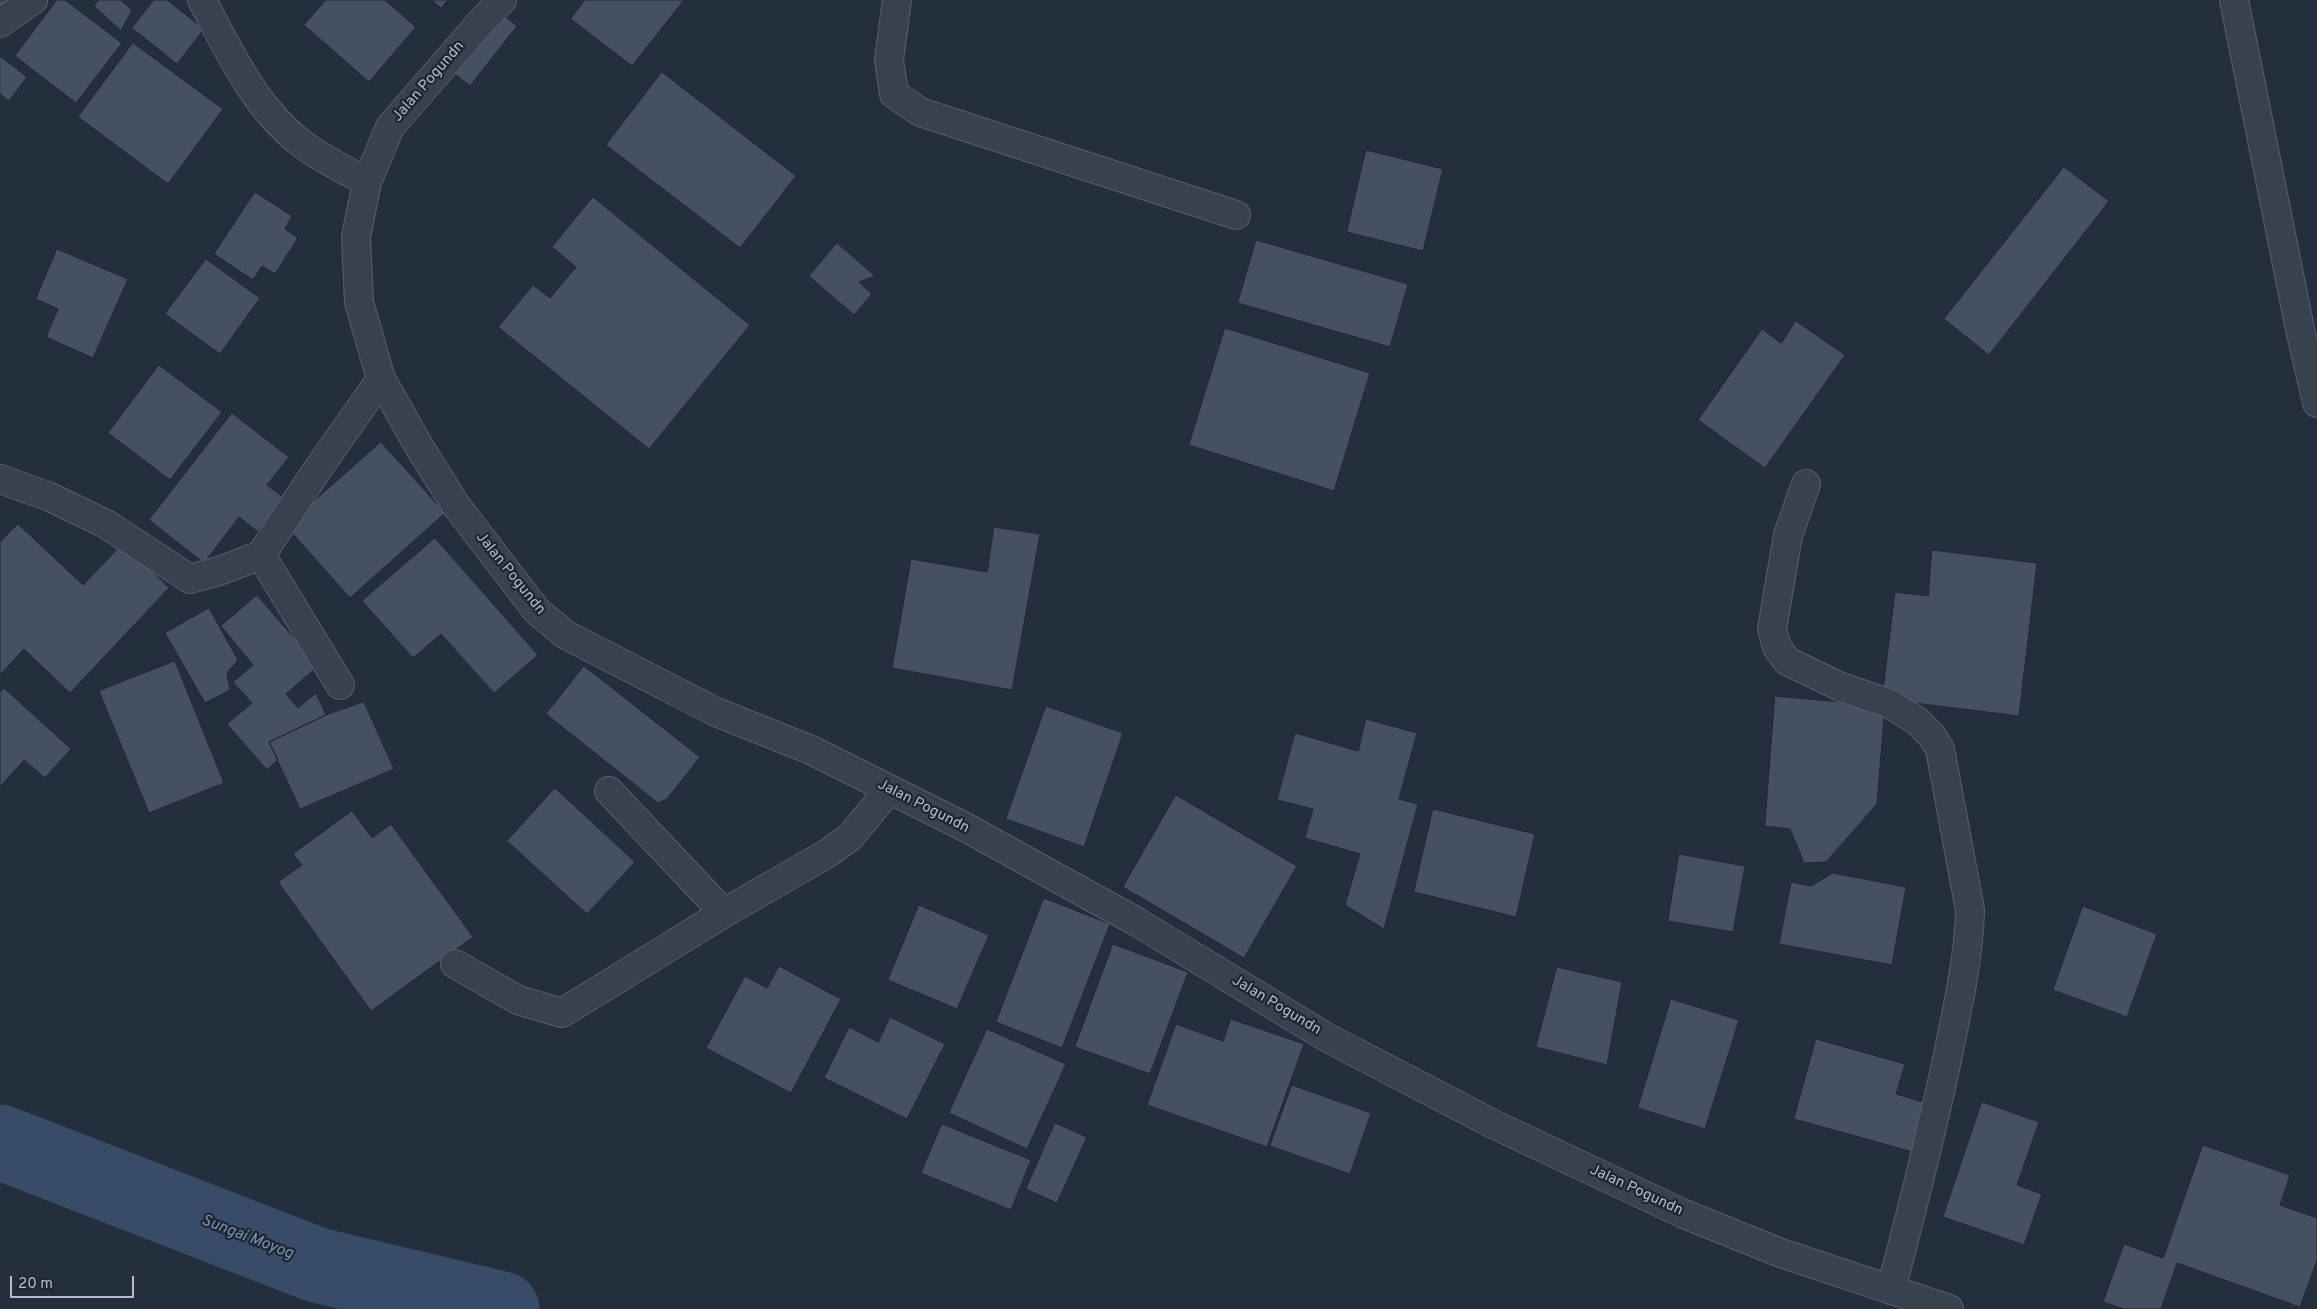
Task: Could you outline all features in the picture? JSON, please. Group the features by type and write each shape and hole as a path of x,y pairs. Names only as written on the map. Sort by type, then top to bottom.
{"street":[{"path":"0,22 33,0"},
{"path":"202,0 262,105 282,127 303,144 367,182"},
{"name":"Jalan Pogundn","path":"502,0 390,127 367,182 356,236 359,302 381,380 455,504 537,611 566,635 716,712 811,750 965,827 1137,922 1326,1037 1496,1125 1684,1214 1781,1253 1949,1309"},
{"path":"897,0 890,60 894,94 920,112 1236,215"},
{"path":"2234,0 2298,320 2317,403"},
{"path":"0,479 50,497 106,524 190,579 219,572 261,555 315,473 381,380"},
{"path":"1806,484 1788,536 1772,629 1777,647 1787,661 1842,687 1888,703 1916,720 1932,736 1940,749 1970,910 1970,927 1956,1014 1937,1107 1892,1290"},
{"path":"261,555 340,685"},
{"path":"455,964 518,1000 562,1013 724,913 828,853 850,837 889,790"},
{"path":"608,791 724,913"}],"building":[{"path":"0,0 10,0 0,8"},
{"path":"57,0 65,0 122,43 76,103 15,56"},
{"path":"99,0 121,0 132,10 121,31 94,6"},
{"path":"154,0 167,0 204,29 177,64 132,28"},
{"path":"326,0 385,0 416,27 369,82 304,25"},
{"path":"432,0 448,0 441,8"},
{"path":"585,0 684,0 632,66 571,19"},
{"path":"502,14 517,26 470,86 455,74"},
{"path":"133,43 223,109 168,184 78,117"},
{"path":"0,56 27,77 9,101 0,94"},
{"path":"662,72 796,176 740,248 606,145"},
{"path":"1366,150 1443,169 1423,251 1347,232"},
{"path":"2064,167 2109,201 1989,355 1944,319"},
{"path":"255,192 292,216 285,229 298,238 275,274 262,266 253,280 214,254"},
{"path":"593,197 750,325 649,449 498,327 533,285 550,298 576,267 552,247"},
{"path":"1256,240 1408,284 1390,347 1238,303"},
{"path":"837,243 875,276 859,282 872,294 854,315 809,276"},
{"path":"57,249 128,279 93,358 46,337 58,309 36,299"},
{"path":"206,259 260,298 220,354 165,314"},
{"path":"1796,321 1845,355 1765,468 1698,420 1762,329 1781,343"},
{"path":"1225,328 1370,373 1334,491 1189,445"},
{"path":"159,365 222,412 170,480 108,433"},
{"path":"232,413 289,457 267,485 284,498 258,532 239,517 204,563 149,520"},
{"path":"381,442 445,513 350,598 286,526"},
{"path":"18,524 83,585 123,543 169,588 70,693 24,649 0,675 0,542"},
{"path":"994,527 1040,534 1012,690 892,668 911,559 987,572"},
{"path":"435,538 538,655 494,693 441,634 413,658 362,601"},
{"path":"1932,550 2037,563 2019,716 1882,699 1895,592 1928,596"},
{"path":"257,595 318,666 286,694 298,708 316,693 326,715 269,742 278,760 267,770 227,724 252,703 233,682 253,665 221,626"},
{"path":"209,608 238,660 227,673 230,690 205,703 165,633"},
{"path":"175,661 224,783 149,813 99,691"},
{"path":"584,666 700,757 667,799 658,803 546,714"},
{"path":"4,688 71,749 45,778 24,760 0,787 0,692"},
{"path":"1775,696 1885,706 1877,804 1826,862 1804,863 1790,829 1765,826"},
{"path":"364,702 394,769 300,809 269,742 326,715"},
{"path":"1046,706 1123,733 1084,847 1006,819"},
{"path":"1366,719 1417,733 1399,799 1418,804 1384,929 1345,905 1360,854 1305,838 1313,809 1277,800 1295,733 1358,751"},
{"path":"555,788 635,862 587,914 507,841"},
{"path":"1176,795 1297,866 1244,958 1123,887"},
{"path":"1433,809 1535,834 1516,917 1414,892"},
{"path":"352,811 372,838 391,824 473,937 371,1011 278,882 302,865 293,854"},
{"path":"1679,854 1745,866 1733,932 1668,921"},
{"path":"1833,873 1906,887 1892,965 1779,944 1791,882 1811,886"},
{"path":"1044,898 1110,924 1062,1048 996,1022"},
{"path":"919,905 989,935 957,1009 888,980"},
{"path":"2083,906 2157,934 2127,1017 2053,990"},
{"path":"1113,944 1188,972 1150,1074 1075,1047"},
{"path":"779,966 841,999 791,1093 706,1048 745,976 767,988"},
{"path":"1557,967 1622,982 1607,1065 1536,1047"},
{"path":"1671,999 1739,1020 1705,1129 1638,1108"},
{"path":"890,1017 945,1044 907,1119 824,1078 849,1027 878,1042"},
{"path":"1231,1019 1304,1044 1267,1147 1147,1105 1176,1024 1223,1041"},
{"path":"987,1029 1066,1064 1027,1149 949,1113"},
{"path":"1816,1039 1905,1064 1896,1094 1926,1103 1913,1152 1794,1119"},
{"path":"1292,1085 1371,1113 1350,1174 1270,1146"},
{"path":"1982,1102 2039,1122 2017,1185 2042,1194 2024,1245 1943,1217"},
{"path":"1055,1123 1087,1137 1057,1203 1026,1189"},
{"path":"942,1124 1031,1160 1011,1210 921,1173"},
{"path":"2203,1145 2290,1175 2280,1205 2317,1218 2317,1260 2300,1307 2177,1263 2161,1309 2124,1309 2103,1302 2124,1244 2163,1258"}],"waterway":[{"name":"Sungai Moyog","path":"0,1142 317,1265 502,1309"}]}
